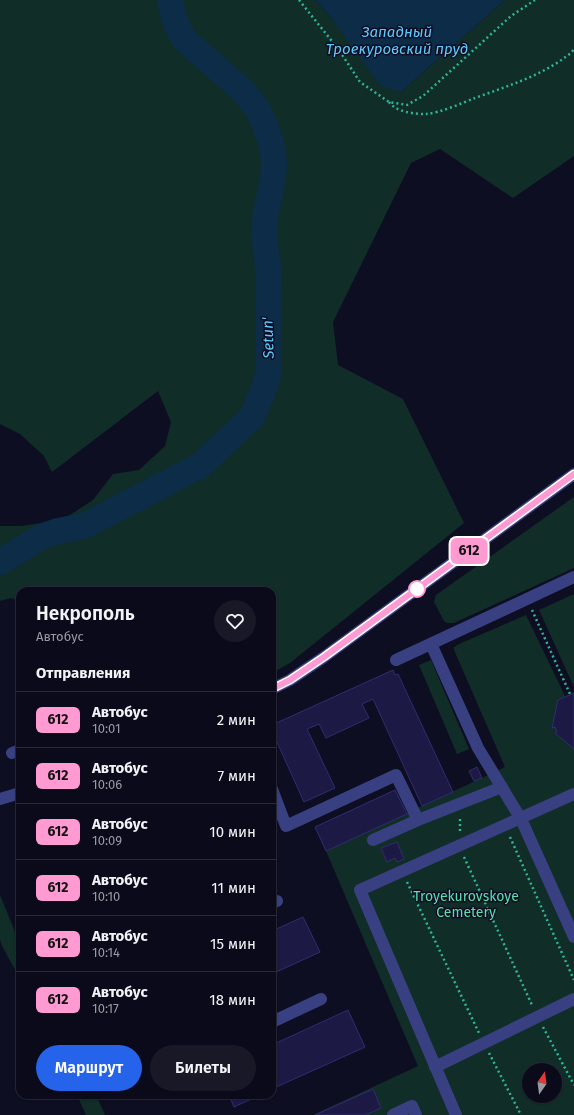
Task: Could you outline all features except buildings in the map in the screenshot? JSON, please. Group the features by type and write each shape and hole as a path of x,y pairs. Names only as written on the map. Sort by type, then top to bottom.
{"street":[{"path":"276,687 290,680 324,657 574,474"},
{"path":"396,660 574,577"},
{"path":"431,644 478,748 521,819 574,938"},
{"path":"276,800 286,826 396,775 418,820"},
{"path":"373,840 418,820 502,787"},
{"path":"456,1115 360,890 574,794"},
{"path":"0,799 16,795"},
{"path":"0,804 16,795"},
{"path":"276,1020 321,999"},
{"path":"435,1066 574,999"},
{"path":"393,1115 412,1106 416,1115"}],"path":[{"path":"299,0 339,50 360,82 389,102 392,107 410,113 427,114 452,107 518,83 544,71 566,57 574,49"},
{"path":"389,102 407,105 423,96 511,16 535,0"},
{"path":"527,599 570,694"},
{"path":"461,803 459,845 538,1017 574,1085"},
{"path":"505,826 574,980"},
{"path":"402,871 484,1043 521,1115"}],"green space":[{"path":"0,0 316,0 332,19 402,91 505,0 574,0 574,156 513,198 440,149 411,163 333,322 338,365 403,399 464,523 290,663 276,671 276,587 16,587 16,600 11,598 0,601 0,526 21,526 62,520 93,500 113,474 139,470 165,446 171,422 158,391 52,472 44,456 20,434 0,424"},
{"path":"574,497 574,568 454,623 447,623 444,621 434,602 436,595"},
{"path":"574,594 574,687 539,610"},
{"name":"Troyekurovskoye Cemetery","path":"526,615 565,696 574,693 574,1115 313,1115 418,1066 326,851 505,767 454,647"},
{"path":"431,660 469,749 457,754 419,665"},
{"path":"0,895 16,934 16,972 0,940"},
{"path":"79,1099 98,1099 105,1115 86,1115"}],"water":[{"name":"Западный Троекуровский пруд","path":"316,0 505,0 402,91 393,90 380,85 332,19"}],"waterway":[{"name":"Setun'","path":"0,562 41,537 58,531 84,526 201,465 252,417 265,386 269,370 268,267 264,234 265,218 273,179 274,163 272,146 257,108 242,90 185,40 175,21 170,0"}],"bus line":[{"name":"612","path":"276,687 290,680 324,657 574,474"}]}
